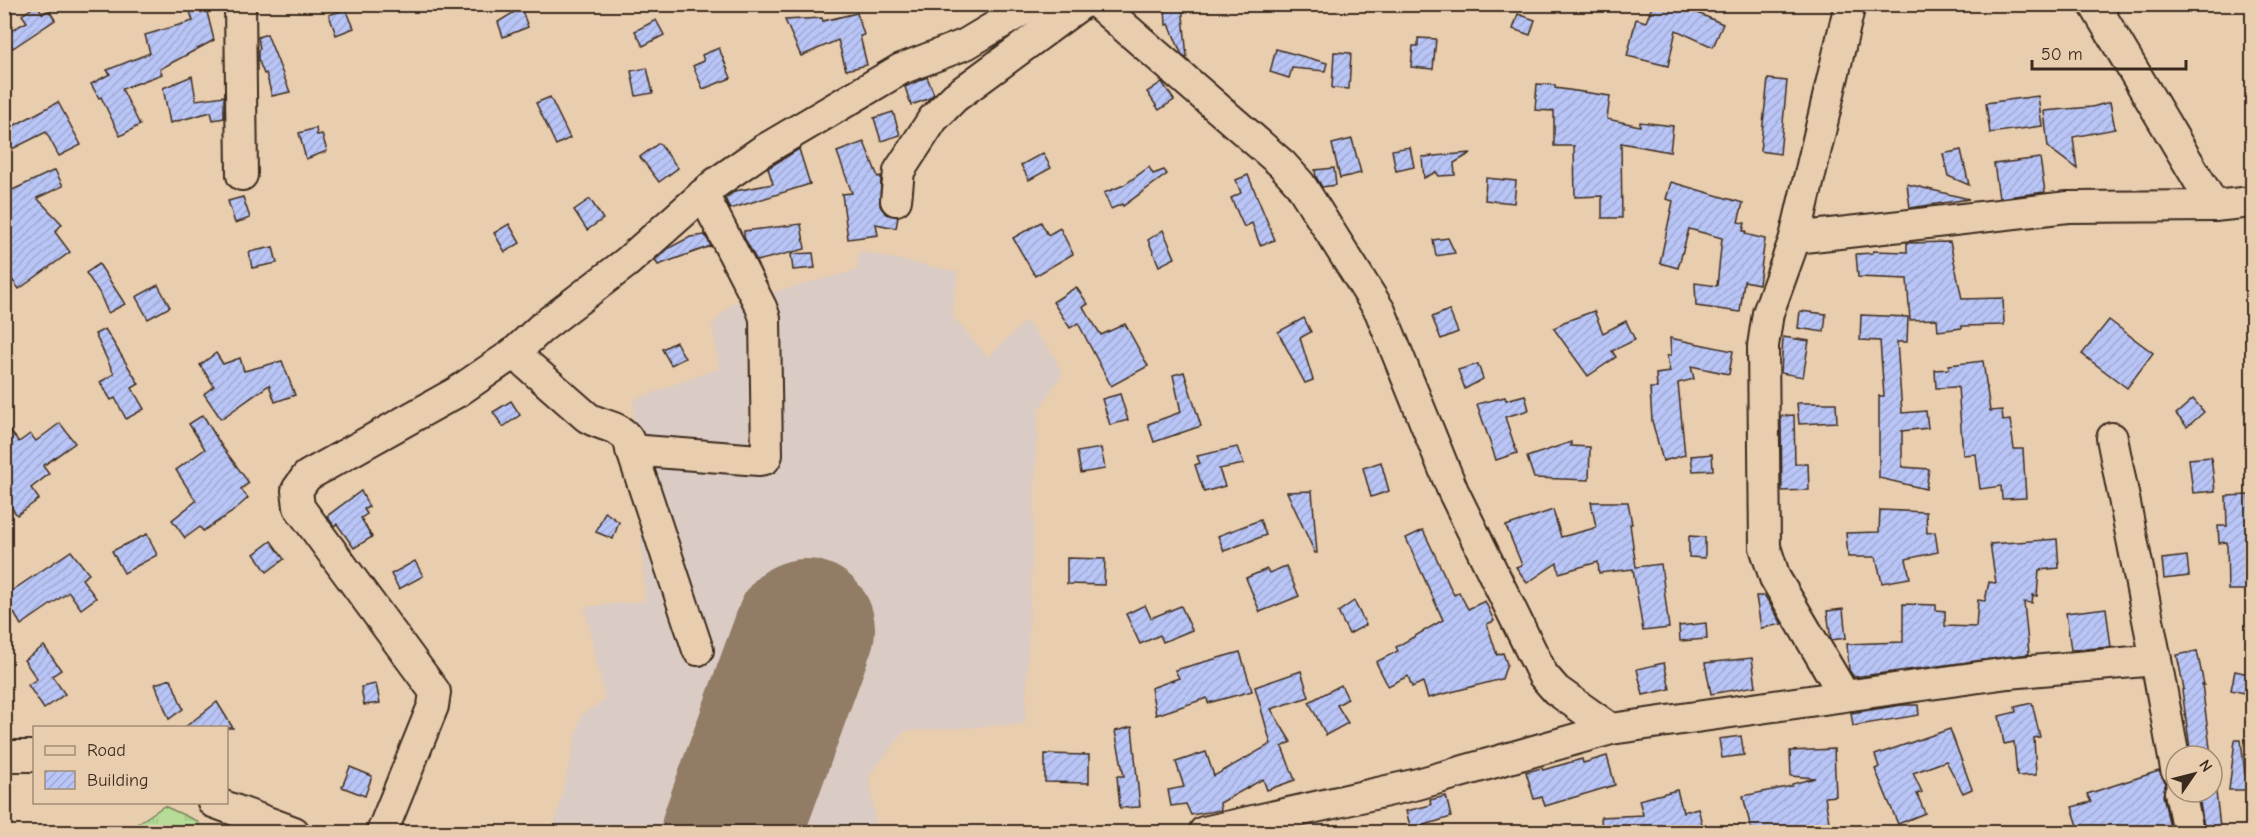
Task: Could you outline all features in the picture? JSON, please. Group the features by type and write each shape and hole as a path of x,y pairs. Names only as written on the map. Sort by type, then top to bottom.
{"street":[{"path":"240,4 242,175"},
{"path":"382,832 433,706 435,692 299,507 297,490 307,476 457,392 514,353 541,328 627,262 716,183 762,151 901,69 966,44 1034,4"},
{"path":"896,200 899,171 933,119 956,97 1081,4"},
{"path":"1098,4 1282,164 1300,184 1380,311 1453,491 1543,675 1556,690 1611,729"},
{"path":"1844,695 1775,578 1765,547 1762,346 1768,313 1795,238 1850,4"},
{"path":"2094,4 2214,206"},
{"path":"631,450 759,460 765,459 767,454 765,318 762,307 703,194"},
{"path":"1795,238 2068,207 2214,206 2253,202"},
{"path":"514,353 587,417 625,434 698,650"},
{"path":"2112,438 2171,744"},
{"path":"1204,832 1418,784 1611,729 2008,673 2156,660"},
{"path":"4,756 33,756"},
{"path":"218,804 294,832"},
{"path":"2182,804 2188,832"}],"shaded area":[{"path":"858,251 958,272 952,316 988,357 1026,321 1053,354 1062,375 1038,410 1025,724 905,731 869,776 877,832 553,832 581,715 605,700 585,607 645,601 633,400 719,368 712,325 731,304 857,270"}],"green space":[{"path":"164,806 197,821 203,832 125,832"}],"building":[{"path":"205,4 214,40 160,69 162,74 122,89 140,125 120,136 101,97 99,98 91,84 110,74 107,70 150,53 145,35 193,21 189,8"},
{"path":"1653,4 1677,4 1723,24 1713,47 1676,30 1668,66 1627,56 1636,19 1646,22"},
{"path":"37,5 43,14 49,10 55,20 13,48 6,33 27,22 22,15"},
{"path":"1182,5 1187,58 1181,53 1169,24 1166,25 1165,7"},
{"path":"521,8 528,27 503,37 498,22"},
{"path":"346,9 354,28 336,35 329,15"},
{"path":"857,13 864,35 860,36 867,65 846,70 838,40 801,56 785,20 822,18 823,21"},
{"path":"1518,14 1535,20 1530,35 1513,29"},
{"path":"656,20 664,35 643,46 635,31"},
{"path":"267,34 290,92 272,96 266,73 264,74 258,59 260,49 258,37"},
{"path":"1418,38 1436,39 1433,69 1411,67 1413,46 1418,46"},
{"path":"719,48 731,78 703,89 693,66 704,61 702,55"},
{"path":"1276,49 1327,63 1325,71 1292,68 1289,78 1270,72"},
{"path":"1334,52 1351,53 1349,89 1332,88"},
{"path":"647,68 653,93 636,96 631,71"},
{"path":"192,76 196,100 224,96 224,118 213,120 211,112 170,123 163,88"},
{"path":"927,77 934,94 928,99 911,105 905,87"},
{"path":"1768,79 1787,81 1780,154 1760,151"},
{"path":"1162,82 1174,100 1159,110 1147,92"},
{"path":"1537,84 1555,85 1555,88 1610,96 1607,119 1640,126 1640,122 1673,126 1670,152 1621,143 1622,218 1602,218 1602,196 1575,197 1574,146 1554,146 1554,111 1535,110"},
{"path":"2038,96 2042,126 1990,133 1986,103"},
{"path":"550,97 570,138 556,145 536,103"},
{"path":"58,102 81,145 59,156 46,132 4,153 4,131"},
{"path":"2110,102 2115,129 2073,137 2077,169 2048,147 2044,111 2092,107"},
{"path":"893,112 900,135 881,141 874,118"},
{"path":"316,128 317,135 322,134 327,151 306,159 299,133"},
{"path":"1352,139 1361,173 1340,178 1332,144"},
{"path":"864,142 878,177 881,176 880,206 886,214 898,217 896,228 876,224 878,235 848,239 842,194 852,193 837,152"},
{"path":"659,143 678,168 659,182 640,157"},
{"path":"1410,147 1414,167 1396,171 1392,150"},
{"path":"799,149 810,184 730,209 725,198 735,191 773,184 768,168"},
{"path":"1961,150 1969,185 1948,176 1943,154"},
{"path":"1043,153 1051,168 1029,180 1021,165"},
{"path":"1471,153 1454,163 1455,175 1439,176 1436,172 1424,178 1422,157"},
{"path":"2040,158 2045,192 1999,198 1994,164"},
{"path":"1149,167 1153,174 1164,170 1167,174 1123,206 1122,204 1111,209 1104,193 1124,185"},
{"path":"1334,168 1336,185 1322,187 1315,170"},
{"path":"55,170 63,186 37,198 62,224 55,232 70,252 19,289 5,270 12,265 4,256 4,194"},
{"path":"1248,175 1275,240 1260,245 1252,223 1244,227 1231,198 1241,193 1236,180"},
{"path":"1486,178 1516,181 1514,203 1485,200"},
{"path":"1671,182 1743,203 1738,222 1745,223 1743,231 1746,231 1745,234 1765,239 1759,284 1744,281 1740,312 1696,306 1695,283 1717,286 1722,238 1689,229 1678,268 1660,263 1673,201 1666,199"},
{"path":"1907,184 1969,199 1910,208"},
{"path":"243,197 250,218 235,223 228,201"},
{"path":"590,199 603,219 587,230 574,210"},
{"path":"1041,222 1048,235 1060,228 1073,254 1035,276 1013,238"},
{"path":"509,224 520,243 505,252 494,233"},
{"path":"801,224 805,249 757,261 744,237 744,231"},
{"path":"1163,230 1175,258 1159,266 1148,240"},
{"path":"705,235 711,246 658,265 655,260 669,248 690,237"},
{"path":"1448,238 1455,253 1436,256 1433,240"},
{"path":"1950,242 1962,299 2003,298 2004,325 1962,326 1962,328 1938,331 1937,319 1910,320 1907,279 1858,277 1856,254 1873,253 1873,251 1907,252 1907,243"},
{"path":"273,247 277,263 252,268 249,252"},
{"path":"813,253 815,268 793,270 791,254"},
{"path":"99,264 125,304 108,313 99,292 86,273"},
{"path":"158,285 170,307 148,319 136,297"},
{"path":"1076,287 1088,304 1083,307 1101,335 1125,324 1148,366 1111,386 1078,323 1070,328 1053,302"},
{"path":"1449,310 1458,332 1441,339 1432,317"},
{"path":"1594,311 1603,333 1626,321 1635,340 1612,351 1616,357 1588,376 1554,329 1564,322"},
{"path":"1800,311 1826,314 1824,332 1798,328"},
{"path":"1861,315 1908,317 1907,342 1897,342 1902,413 1926,411 1928,428 1902,431 1902,467 1929,469 1926,489 1879,478 1879,396 1884,396 1880,341 1860,340"},
{"path":"1304,318 1311,332 1300,338 1313,380 1305,383 1278,332"},
{"path":"2109,320 2153,353 2127,388 2082,354"},
{"path":"105,329 139,384 132,388 144,409 126,419 115,398 111,400 100,382 114,374 95,334"},
{"path":"1783,337 1809,341 1803,377 1781,373"},
{"path":"1670,338 1733,351 1729,374 1691,366 1694,379 1678,383 1685,455 1663,461 1652,421 1650,388 1657,388 1656,374 1670,372 1667,356 1671,355"},
{"path":"676,342 685,358 671,365 662,349"},
{"path":"216,353 223,364 240,358 244,371 282,361 295,395 275,402 269,385 221,419 204,394 214,386 200,365"},
{"path":"1983,361 1990,411 2002,410 2003,421 2010,420 2014,449 2023,449 2026,498 2002,499 2001,486 1980,489 1976,454 1963,455 1958,387 1936,388 1935,370 1949,369 1949,365"},
{"path":"1478,364 1483,379 1465,389 1458,370"},
{"path":"1184,372 1201,426 1154,442 1148,424 1181,412 1173,375"},
{"path":"1120,394 1128,420 1110,425 1102,399"},
{"path":"1525,395 1529,410 1505,417 1517,453 1496,460 1477,404"},
{"path":"2193,399 2204,412 2187,427 2176,414"},
{"path":"511,401 520,415 503,427 493,412"},
{"path":"1797,403 1836,403 1837,422 1799,424"},
{"path":"203,415 221,445 249,483 241,489 248,498 231,513 203,531 200,527 185,538 172,520 196,501 176,470 205,449 189,424"},
{"path":"1794,415 1795,464 1808,464 1809,490 1782,491 1781,416"},
{"path":"4,423 19,442 30,434 36,441 60,423 75,443 43,466 49,474 31,488 39,499 17,515 4,498"},
{"path":"1571,442 1571,446 1590,447 1589,480 1534,478 1527,457"},
{"path":"1237,447 1244,464 1219,469 1225,486 1204,492 1195,465 1200,463 1197,456"},
{"path":"1101,448 1105,469 1081,473 1077,452"},
{"path":"1712,454 1713,470 1693,471 1691,456"},
{"path":"2211,457 2215,491 2193,493 2189,459"},
{"path":"1381,462 1389,491 1371,497 1363,468"},
{"path":"361,491 369,507 364,509 367,514 361,518 372,537 354,548 337,524 334,526 327,516"},
{"path":"1312,491 1317,553 1287,492"},
{"path":"2249,495 2250,525 2253,524 2253,541 2250,541 2251,590 2228,590 2227,542 2219,543 2218,526 2227,526 2226,496"},
{"path":"1591,502 1628,502 1636,567 1661,564 1669,628 1643,631 1633,569 1599,573 1598,562 1559,573 1557,563 1527,583 1516,567 1522,565 1506,526 1553,510 1561,537 1591,529 1596,527"},
{"path":"1880,510 1926,512 1927,533 1935,532 1938,552 1906,559 1910,578 1882,583 1876,557 1848,557 1846,533 1879,532"},
{"path":"605,512 619,522 613,539 596,532"},
{"path":"1260,520 1266,535 1224,551 1218,536"},
{"path":"1423,530 1454,595 1459,592 1468,609 1485,601 1494,621 1487,624 1497,655 1503,653 1507,664 1502,679 1428,698 1423,682 1412,687 1408,676 1388,686 1376,662 1398,651 1396,647 1443,620 1406,538"},
{"path":"147,534 157,555 124,573 112,551"},
{"path":"1689,536 1705,537 1705,558 1689,557"},
{"path":"2057,539 2059,568 2039,570 2037,596 2033,595 2032,603 2024,602 2029,654 1854,677 1849,670 1847,644 1903,642 1903,604 1936,605 1936,610 1945,611 1945,626 1976,627 1978,600 1985,601 1989,582 1996,583 1990,544"},
{"path":"271,541 284,559 267,572 254,554"},
{"path":"71,551 89,574 82,579 96,598 81,609 69,592 21,625 4,596"},
{"path":"2187,556 2189,576 2164,579 2162,559"},
{"path":"1067,558 1105,559 1104,585 1067,584"},
{"path":"415,561 423,576 399,589 391,574"},
{"path":"1286,566 1299,596 1260,612 1246,578 1267,569 1269,573"},
{"path":"1756,596 1765,596 1782,624 1761,628"},
{"path":"1354,601 1366,625 1349,634 1338,612"},
{"path":"1145,605 1151,618 1181,606 1192,630 1163,642 1160,635 1140,644 1126,614"},
{"path":"2106,608 2111,647 2071,650 2066,613"},
{"path":"1843,609 1846,638 1831,640 1827,611"},
{"path":"1706,623 1707,639 1680,641 1679,626"},
{"path":"44,646 61,670 52,676 65,694 44,709 28,685 37,679 24,660"},
{"path":"2197,651 2204,685 2202,684 2210,744 2189,744 2182,690 2184,689 2177,655"},
{"path":"1240,652 1252,691 1208,703 1207,698 1156,715 1151,688 1179,678 1175,670"},
{"path":"1752,658 1756,686 1711,694 1705,663"},
{"path":"1664,663 1670,689 1643,695 1637,669"},
{"path":"1301,671 1309,697 1271,709 1291,742 1282,747 1295,780 1267,790 1263,779 1220,803 1221,810 1191,815 1186,804 1171,806 1168,790 1184,787 1176,762 1206,752 1214,776 1271,744 1255,687"},
{"path":"2235,671 2253,675 2253,695 2231,690"},
{"path":"171,679 183,709 169,719 155,684"},
{"path":"376,684 380,703 364,705 361,687"},
{"path":"1341,685 1348,699 1337,705 1348,723 1326,735 1309,702"},
{"path":"217,702 233,728 228,728 228,726 187,726"},
{"path":"2032,703 2040,737 2034,738 2036,775 2017,776 2014,742 2004,744 1999,716 2016,712 2015,707"},
{"path":"1902,705 1918,705 1919,715 1853,726 1851,713"},
{"path":"1132,727 1140,807 1120,808 1117,776 1124,776 1115,731"},
{"path":"1950,729 1972,789 1963,793 1946,761 1913,773 1922,792 1917,794 1925,813 1898,824 1875,769 1879,767 1875,755"},
{"path":"1741,736 1744,755 1722,758 1719,739"},
{"path":"2235,740 2241,740 2245,774 2253,773 2253,790 2229,790"},
{"path":"1834,749 1836,796 1825,797 1830,828 1804,832 1752,832 1743,796 1792,786 1792,784 1815,778 1791,776 1790,751"},
{"path":"1045,754 1089,755 1089,783 1045,782"},
{"path":"1607,756 1615,785 1545,806 1542,797 1534,799 1526,772 1542,768 1543,770 1582,759 1583,763"},
{"path":"350,767 372,776 365,796 342,787"},
{"path":"2159,771 2164,780 2164,804 2171,832 2080,832 2072,807 2091,802 2087,794"},
{"path":"1677,790 1683,812 1698,808 1704,832 1602,832 1601,817 1643,815 1639,800"},
{"path":"1446,796 1451,817 1411,829 1406,811 1431,805 1430,800"},
{"path":"2200,804 2217,804 2220,827 2206,829 2205,832"}],"runway":[{"path":"731,832 805,629"}]}
